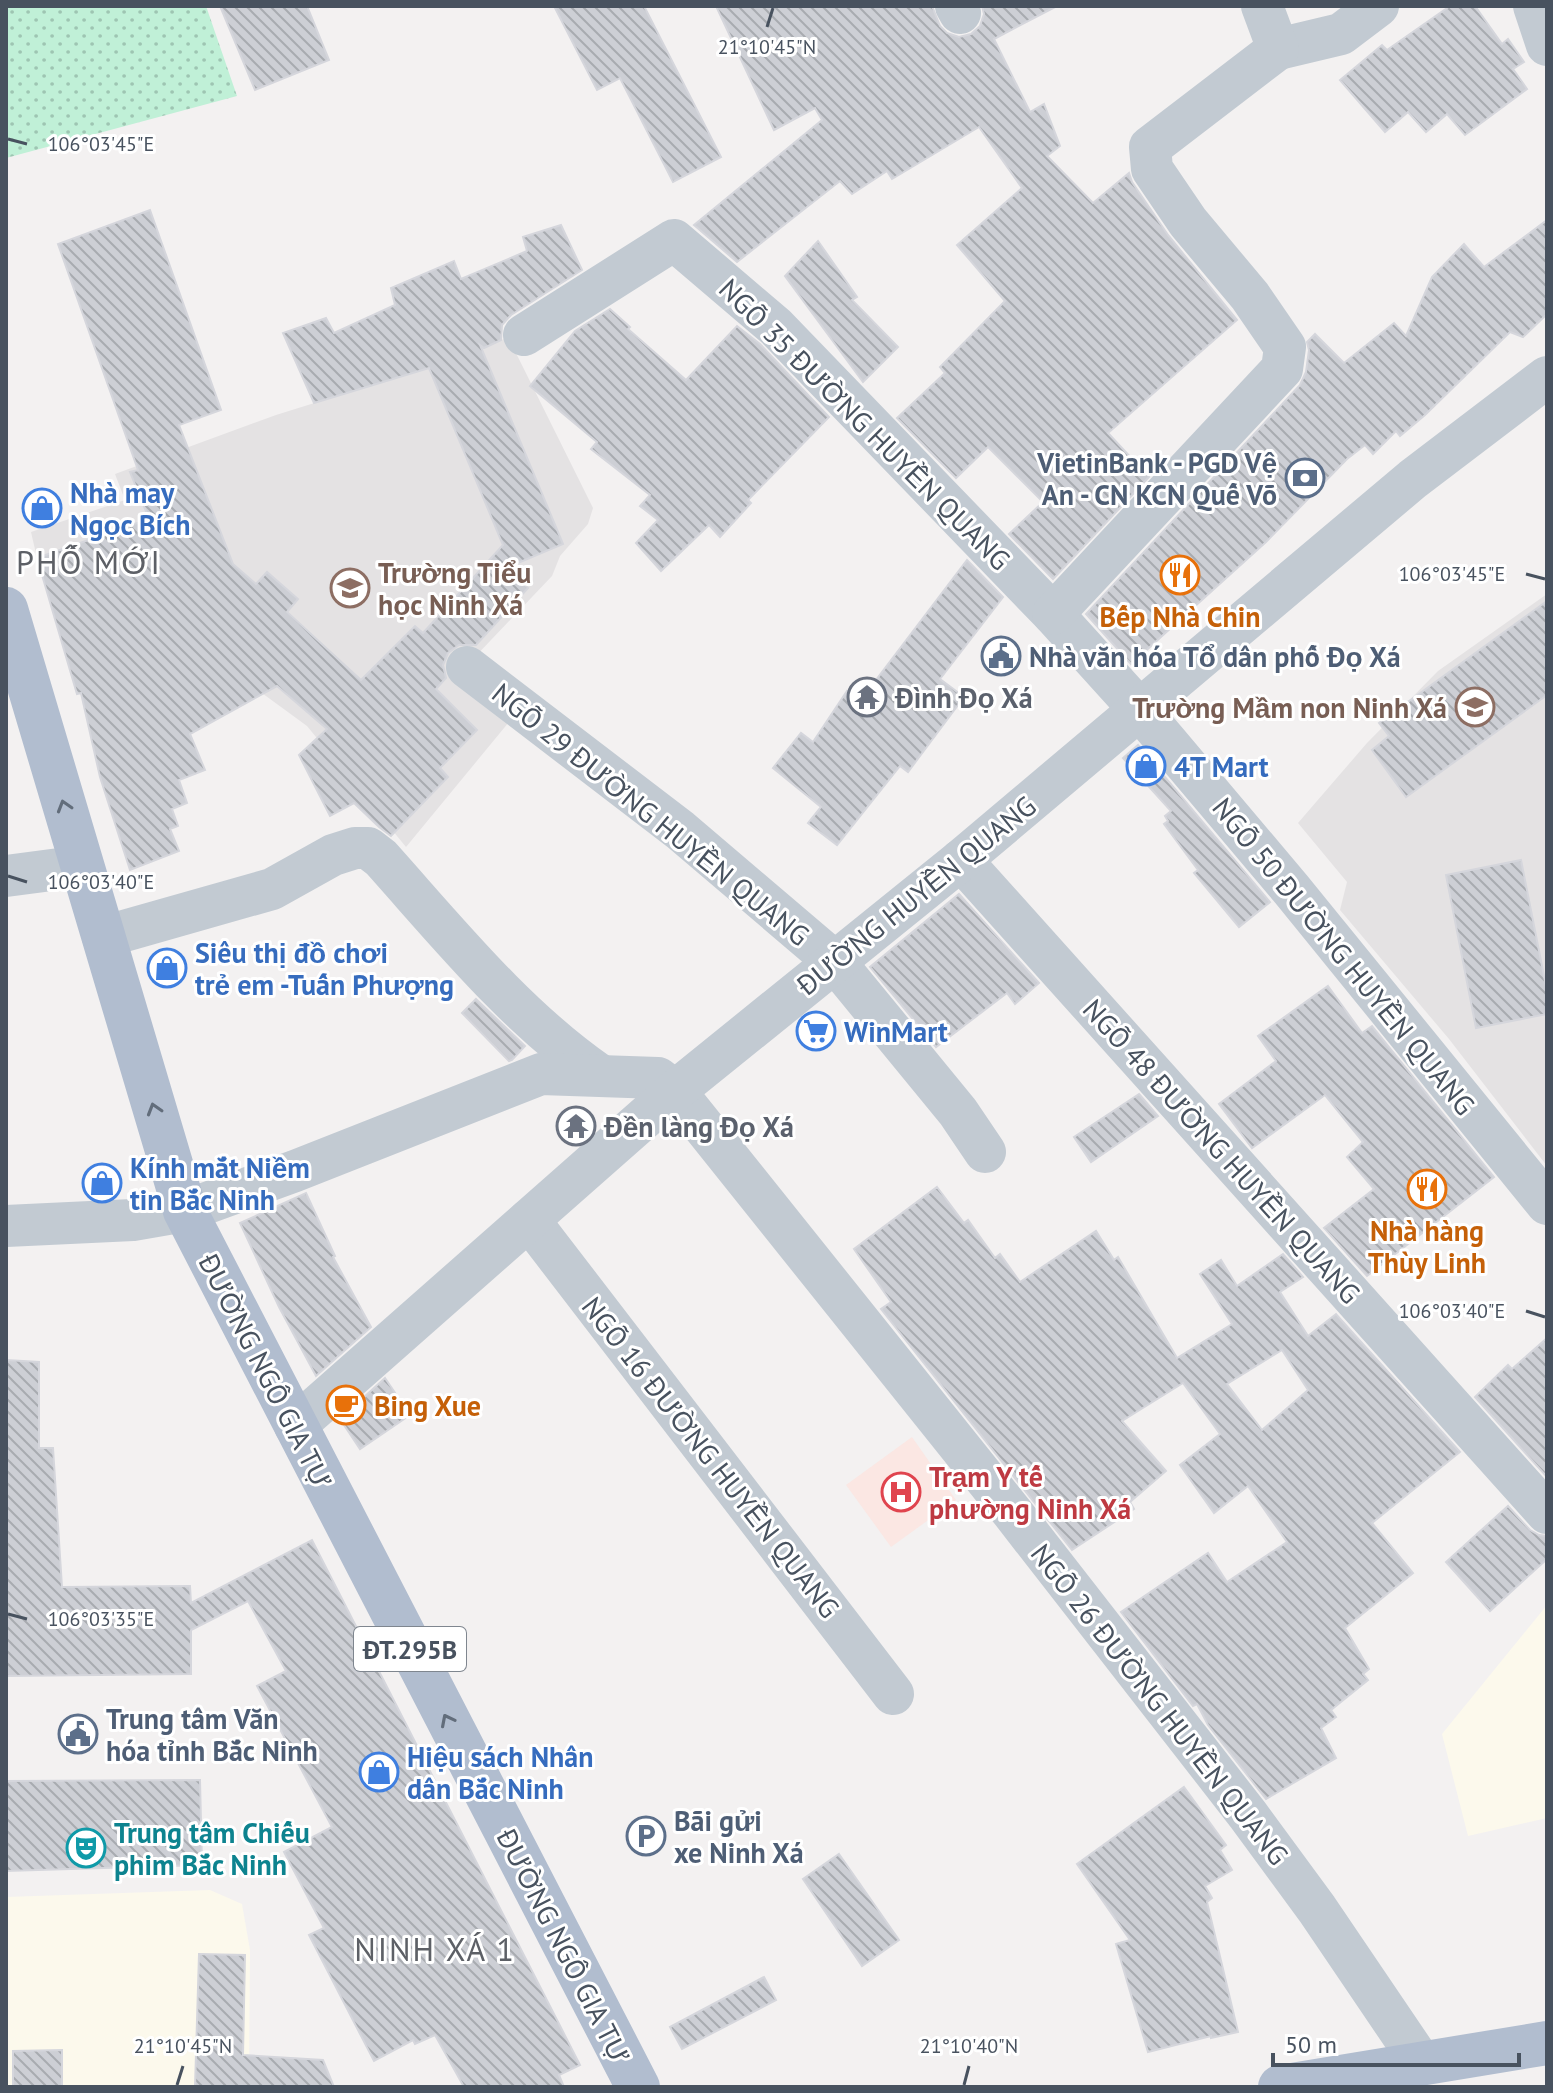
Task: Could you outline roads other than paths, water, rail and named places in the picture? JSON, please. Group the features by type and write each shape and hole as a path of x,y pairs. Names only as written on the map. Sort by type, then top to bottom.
{"main road":[{"name":"ĐƯỜNG NGÔ GIA TỰ","path":"6,609 185,1211 638,2087"},
{"path":"1300,2085 1547,2043"}],"street":[{"path":"1262,6 1278,49"},
{"path":"1053,614 1282,369 1285,347 1250,296 1188,222 1152,169 1150,147 1278,49 1341,34 1378,6"},
{"path":"1534,6 1547,45"},
{"name":"NGÕ 35 ĐƯỜNG HUYỀN QUANG","path":"524,335 674,240 776,327 1053,614 1139,709"},
{"name":"ĐƯỜNG HUYỀN QUANG","path":"295,1426 675,1091 961,860 1413,479 1547,377"},
{"name":"NGÕ 29 ĐƯỜNG HUYỀN QUANG","path":"467,667 680,830 835,962 948,1100 985,1152"},
{"name":"NGÕ 50 ĐƯỜNG HUYỀN QUANG","path":"1139,709 1291,889 1547,1204"},
{"path":"103,937 272,889 333,855 355,848 368,848 381,858 462,949 562,1049 600,1075"},
{"name":"NGÕ 48 ĐƯỜNG HUYỀN QUANG","path":"961,860 1547,1513"},
{"path":"6,876 82,866"},
{"path":"6,1226 133,1220 185,1211 295,1171 530,1077 552,1073 658,1078 675,1091"},
{"name":"NGÕ 26 ĐƯỜNG HUYỀN QUANG","path":"675,1091 992,1487 1248,1815 1317,1909 1422,2064"},
{"name":"NGÕ 16 ĐƯỜNG HUYỀN QUANG","path":"529,1220 893,1694"}],"place":[{"name":"VietinBank - PGD Vệ An - CN KCN Quế Võ","path":"1305,478"},
{"name":"Nhà may Ngọc Bích","path":"42,508"},
{"name":"Bếp Nhà Chin","path":"1180,575"},
{"name":"Trường Tiểu học Ninh Xá","path":"350,588"},
{"name":"Nhà văn hóa Tổ dân phố Đọ Xá","path":"1001,656"},
{"name":"Đình Đọ Xá","path":"867,697"},
{"name":"Trường Mầm non Ninh Xá","path":"1475,707"},
{"name":"4T Mart","path":"1146,766"},
{"name":"Siêu thị đồ chơi trẻ em -Tuấn Phượng","path":"167,968"},
{"name":"WinMart","path":"816,1031"},
{"name":"Đền làng Đọ Xá","path":"576,1126"},
{"name":"Kính mắt Niềm tin Bắc Ninh","path":"102,1183"},
{"name":"Nhà hàng Thùy Linh","path":"1427,1189"},
{"name":"Bing Xue","path":"346,1405"},
{"name":"Trạm Y tế phường Ninh Xá","path":"901,1492"},
{"name":"Trung tâm Văn hóa tỉnh Bắc Ninh","path":"78,1734"},
{"name":"Hiệu sách Nhân dân Bắc Ninh","path":"379,1772"},
{"name":"Bãi gửi xe Ninh Xá","path":"646,1836"},
{"name":"Trung tâm Chiếu phim Bắc Ninh","path":"86,1848"}],"district":[{"name":"PHỐ MỚI","path":"89,562"},
{"name":"NINH XÁ 1","path":"435,1949"}]}
